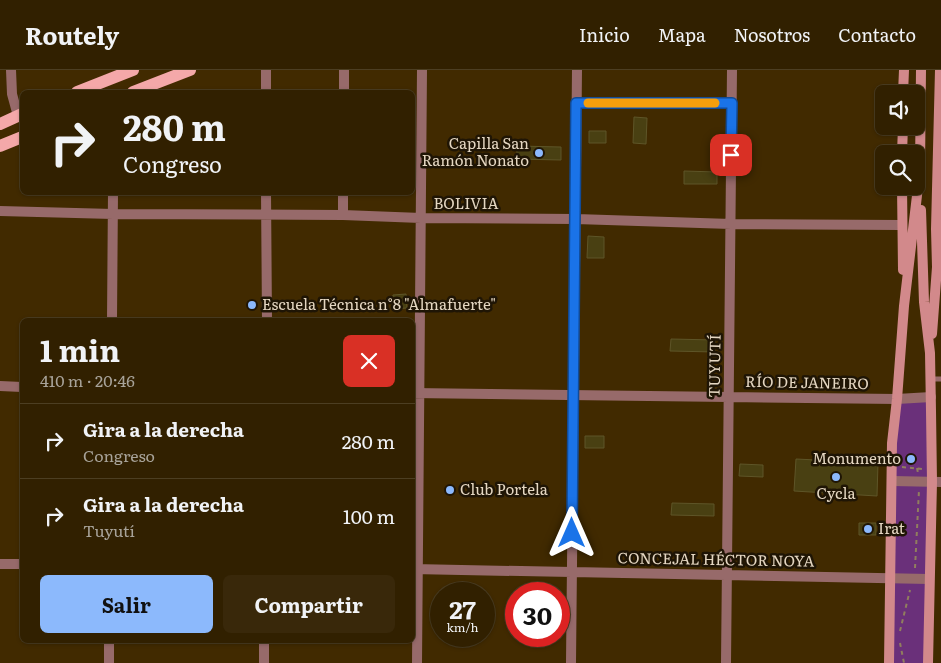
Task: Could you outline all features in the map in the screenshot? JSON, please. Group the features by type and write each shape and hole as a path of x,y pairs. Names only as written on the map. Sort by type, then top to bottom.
{"main road":[{"path":"81,90 120,72 132,70"},
{"path":"138,90 190,70"},
{"path":"904,70 904,85"},
{"path":"921,70 921,145"},
{"path":"930,353 939,289 940,70"},
{"path":"0,124 20,115"},
{"path":"0,146 20,137"},
{"path":"902,195 904,306"},
{"path":"889,663 892,443 898,399 904,306 917,195"},
{"path":"921,195 924,302 930,353 936,379 931,397 935,478 929,579 928,663"}],"street":[{"path":"11,70 12,94 20,115"},
{"path":"266,70 266,90"},
{"path":"344,70 344,90"},
{"path":"417,663 415,569 416,393 421,218 422,70"},
{"path":"571,663 577,70"},
{"name":"TUYUTÍ","path":"726,663 732,70"},
{"path":"576,103 732,103"},
{"path":"112,318 113,195"},
{"path":"266,195 267,318"},
{"path":"343,195 343,215"},
{"name":"BOLIVIA","path":"0,211 576,219 731,224 902,225"},
{"path":"0,386 20,387"},
{"name":"RÍO DE JANEIRO","path":"416,393 898,399 931,397"},
{"path":"892,481 918,481 935,478"},
{"path":"0,564 20,564"},
{"name":"CONCEJAL HÉCTOR NOYA","path":"415,569 929,579"},
{"path":"109,643 109,663"},
{"path":"264,643 264,663"}],"path":[{"path":"893,468 904,466 917,468 935,478"},
{"path":"904,663 900,645 900,631 916,566 919,492 917,468"}],"shaded area":[{"path":"931,397 928,663 889,663 897,399"}],"building":[{"path":"634,117 647,118 646,144 633,143"},
{"path":"589,131 606,131 606,143 589,143"},
{"name":"Capilla San Ramón Nonato","path":"517,146 561,147 561,160 517,159"},
{"path":"684,171 717,172 717,184 684,184"},
{"path":"588,236 604,237 604,258 587,258"},
{"path":"406,294 407,308 393,309 393,295"},
{"path":"671,339 715,340 715,352 670,351"},
{"path":"585,436 604,436 604,448 585,448"},
{"name":"Cycla","path":"796,459 878,463 877,496 794,491"},
{"path":"740,464 763,465 763,477 739,476"},
{"path":"672,503 714,504 714,516 671,515"},
{"name":"Irat","path":"859,523 876,523 876,535 859,535"}],"slow traffic":[{"path":"588,103 715,103"}],"place":[{"name":"Capilla San Ramón Nonato","path":"539,153"},
{"name":"Escuela Técnica n°8 \"Almafuerte\"","path":"252,305"},
{"name":"Monumento","path":"911,459"},
{"name":"Cycla","path":"836,477"},
{"name":"Club Portela","path":"450,490"},
{"name":"Irat","path":"868,529"}],"route":[{"path":"572,533 576,103 732,103 731,155"}]}
